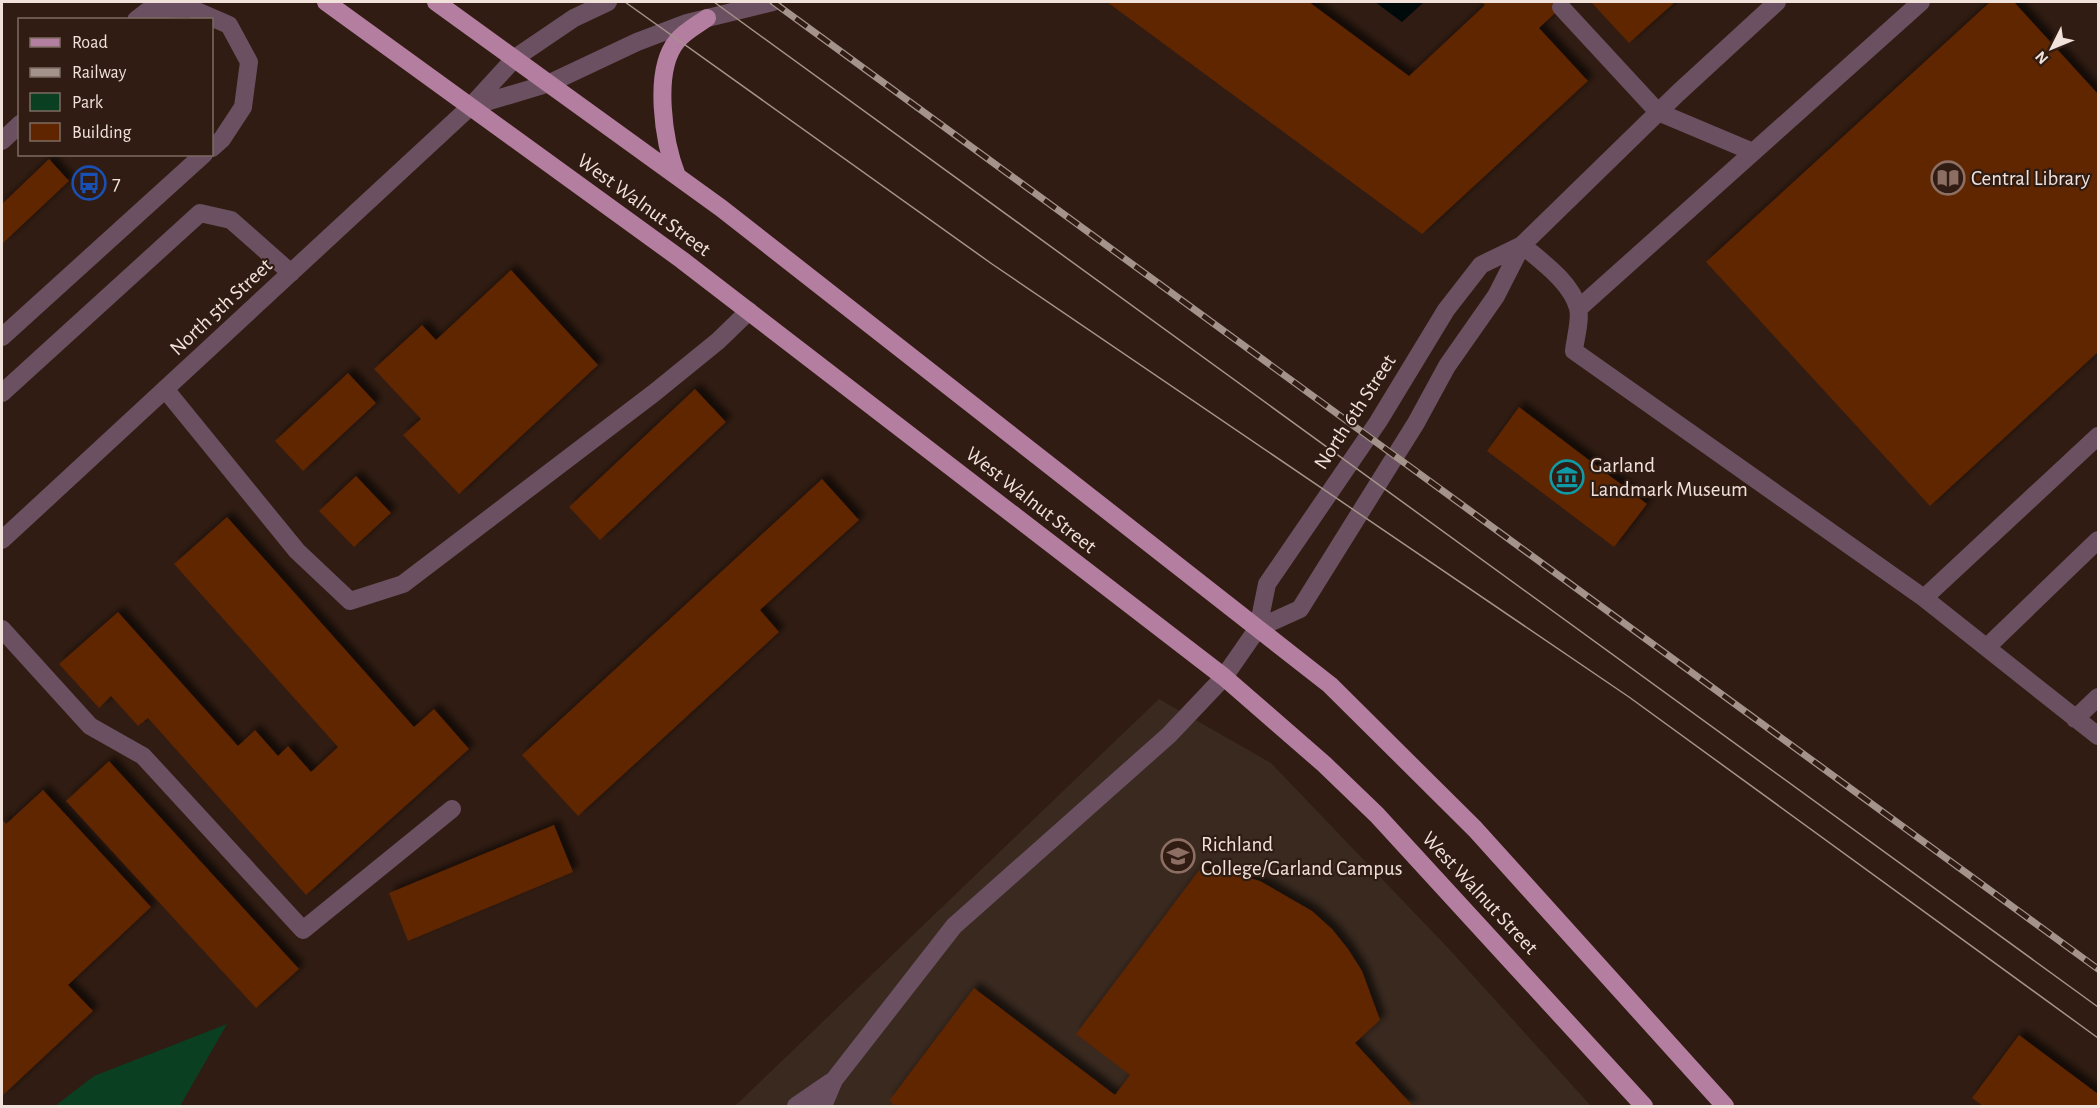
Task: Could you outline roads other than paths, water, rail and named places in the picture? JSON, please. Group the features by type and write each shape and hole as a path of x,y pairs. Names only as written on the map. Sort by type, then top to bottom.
{"main road":[{"name":"West Walnut Street","path":"326,2 749,311 1224,676 1324,764 1377,815 1644,1107"},
{"name":"West Walnut Street","path":"436,2 678,176 1330,685 1405,757 1474,830 1725,1107"},
{"path":"678,176 672,163 664,120 663,81 669,53 678,40 707,18"}],"street":[{"name":"North 5th Street","path":"2,540 471,106 515,58 574,18 608,2"},
{"name":"North 5th Street","path":"471,106 550,83 637,42 687,22 773,2"},
{"name":"North 6th Street","path":"834,1080 954,926 1169,735 1224,676 1258,628 1267,584 1378,422 1446,310 1482,265 1522,245 1658,112 1777,2"},
{"path":"1578,309 1921,2"},
{"path":"1561,7 1658,112 1753,152"},
{"path":"139,18 149,10 190,8 213,18"},
{"path":"213,18 229,25 249,62 243,107 222,139 213,147"},
{"path":"2,141 18,126"},
{"path":"2,337 202,156"},
{"path":"2,393 200,213 231,220 291,273"},
{"name":"North 6th Street","path":"1258,628 1300,609 1416,423 1447,366 1496,296 1522,245"},
{"path":"1522,245 1549,267 1565,285 1578,309 1574,351 1924,598 2098,736"},
{"path":"165,389 297,551 350,601 403,584 654,393 718,341 749,311"},
{"path":"1924,598 2098,436"},
{"path":"1987,647 2098,540"},
{"path":"2,629 90,726 143,756 303,930 452,809"},
{"path":"2075,719 2098,698"},
{"path":"796,1107 834,1080"},
{"path":"823,1107 834,1080"}],"tram line":[{"path":"625,2 992,264 1629,697 2098,1038"},
{"path":"714,2 2098,1007"}],"railway":[{"path":"773,2 2098,969"}],"place":[{"name":"Central Library","path":"1948,178"},
{"name":"7","path":"89,183"},
{"name":"Garland Landmark Museum","path":"1567,477"},
{"name":"Richland College/Garland Campus","path":"1178,856"}]}
